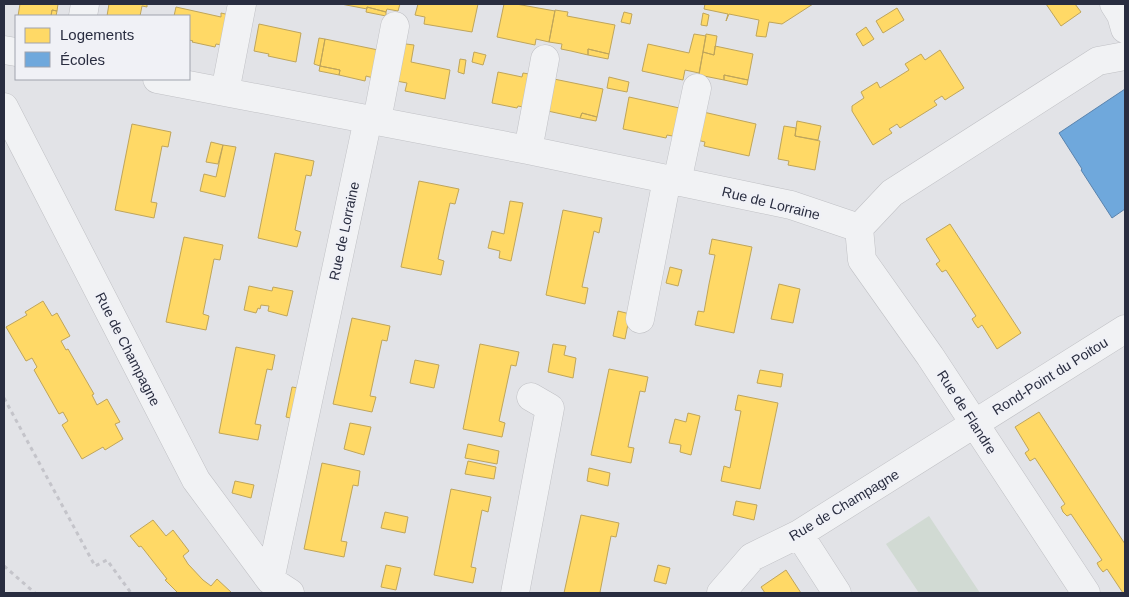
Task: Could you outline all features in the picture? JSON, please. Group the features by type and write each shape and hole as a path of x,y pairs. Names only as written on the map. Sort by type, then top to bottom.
{"street":[{"path":"224,92 242,4"},
{"path":"1114,4 1121,15 1125,28"},
{"path":"373,120 395,26"},
{"path":"859,228 892,193 1098,62 1125,56"},
{"path":"528,150 545,58"},
{"name":"Rue de Lorraine","path":"162,80 528,150 791,205 859,228"},
{"path":"640,319 696,88"},
{"name":"Rue de Champagne","path":"4,107 196,480 280,587"},
{"name":"Rue de Lorraine","path":"321,343 373,120"},
{"name":"Rue de Flandre","path":"859,228 862,260 930,356 1086,593"},
{"name":"Rond-Point du Poitou","path":"975,424 1125,329"},
{"name":"Rue de Champagne","path":"280,587 321,343"},
{"path":"515,593 550,408 531,398"},
{"name":"Rue de Champagne","path":"721,593 752,557 799,534 975,424"},
{"path":"799,534 837,593"}],"path":[{"path":"4,398 95,566 107,560 131,593"},
{"path":"4,566 35,593"}],"shaded area":[{"path":"929,516 980,593 919,593 886,544"}],"building: Logements":[{"path":"20,4 58,4 57,11 52,10 51,15 18,15"},
{"path":"109,4 147,4 147,7 142,6 140,15 107,15"},
{"path":"341,4 400,4 398,11 387,9 386,12 367,7 367,9"},
{"path":"418,4 478,4 472,32 424,24 425,17 415,15"},
{"path":"504,4 516,4 555,11 549,42 536,39 535,45 497,37"},
{"path":"705,4 813,4 782,24 769,22 766,37 756,36 759,20 729,14 726,21 728,14 704,9"},
{"path":"1046,4 1075,4 1081,12 1061,26"},
{"path":"176,7 221,17 221,13 234,16 228,46 216,44 215,47 192,42 190,40 190,15 174,15"},
{"path":"367,7 386,12 386,16 366,12"},
{"path":"897,8 904,20 883,33 876,21"},
{"path":"52,10 57,11 56,15 51,15"},
{"path":"555,10 568,12 567,16 615,25 609,54 588,49 588,55 561,49 562,44 549,42"},
{"path":"624,12 632,14 630,24 621,22"},
{"path":"703,13 709,15 707,26 701,25"},
{"path":"259,24 301,33 296,62 254,51"},
{"path":"866,27 874,39 863,46 856,34"},
{"path":"694,34 706,36 699,73 685,70 683,80 642,71 648,44 689,53"},
{"path":"706,34 717,36 714,55 703,52"},
{"path":"319,38 325,39 320,66 314,64"},
{"path":"325,39 383,51 377,79 366,76 365,81 339,75 340,70 320,66"},
{"path":"406,44 414,45 411,62 450,70 445,99 405,91 407,83 391,80 398,48"},
{"path":"715,46 753,54 748,80 724,75 724,80 699,75 703,52 714,55"},
{"path":"588,49 609,54 608,59 588,55"},
{"path":"940,50 964,88 945,100 942,96 934,101 937,105 900,128 897,124 889,129 892,133 873,145 852,111 852,106 864,98 861,92 877,82 880,88 909,70 905,64 921,54 925,60"},
{"path":"474,52 486,55 483,65 472,62"},
{"path":"460,59 466,60 464,74 458,72"},
{"path":"320,66 340,70 339,75 319,71"},
{"path":"498,72 522,77 523,73 535,75 528,108 518,106 517,108 492,103"},
{"path":"724,75 748,80 747,85 724,80"},
{"path":"609,77 629,82 627,92 607,88"},
{"path":"549,78 603,89 597,117 582,113 580,118 543,110"},
{"path":"629,97 684,109 678,137 667,135 666,138 623,129"},
{"path":"699,111 756,124 749,156 704,146 705,142 693,139"},
{"path":"582,113 597,117 596,121 580,118"},
{"path":"797,121 821,126 818,140 795,136"},
{"path":"132,124 171,132 168,147 162,146 151,202 157,203 154,218 115,210"},
{"path":"784,126 796,128 795,136 820,141 815,170 788,165 789,161 778,159"},
{"path":"211,142 223,145 218,164 206,162"},
{"path":"223,145 236,147 225,197 200,191 204,174 216,177"},
{"path":"275,153 314,161 311,176 306,175 295,230 301,232 297,247 258,238"},
{"path":"419,181 459,189 455,204 450,203 444,230 438,259 444,261 441,275 401,267"},
{"path":"510,201 523,203 511,261 499,258 500,251 488,248 492,231 504,234"},
{"path":"563,210 602,218 599,233 594,231 582,287 588,288 585,304 546,295"},
{"path":"950,224 1021,333 997,349 982,325 978,328 975,324 972,319 976,316 946,270 942,272 936,264 940,261 926,239"},
{"path":"184,237 223,245 220,260 214,259 203,314 209,316 206,330 166,322"},
{"path":"712,239 752,247 734,333 695,325 698,311 704,312 715,255 709,254"},
{"path":"670,267 682,270 678,286 666,283"},
{"path":"779,284 800,289 793,323 771,319"},
{"path":"249,286 272,291 273,287 293,291 287,316 268,311 269,306 261,305 256,313 244,310"},
{"path":"43,301 52,316 57,313 70,336 61,341 66,350 68,349 94,394 92,395 97,405 107,399 120,422 115,424 123,439 105,450 103,447 82,459 62,425 68,421 63,412 59,414 34,370 37,367 32,358 26,361 6,327 27,315 25,312"},
{"path":"618,311 630,314 625,339 613,336"},
{"path":"352,318 390,326 387,341 382,340 370,396 376,397 372,412 333,404"},
{"path":"480,344 519,352 516,366 511,365 499,421 505,423 502,437 463,429"},
{"path":"553,344 566,346 564,355 576,358 573,378 548,372"},
{"path":"236,347 275,355 272,370 267,369 255,424 261,425 258,440 219,433"},
{"path":"415,360 439,365 434,388 410,383"},
{"path":"609,369 648,377 645,392 640,391 628,447 634,448 631,463 591,455"},
{"path":"760,370 783,374 781,387 757,383"},
{"path":"292,387 305,389 299,420 286,417"},
{"path":"738,395 778,403 760,489 721,481 724,466 730,468 741,411 735,410"},
{"path":"1039,412 1125,544 1125,593 1123,593 1107,569 1103,572 1099,567 1097,563 1102,560 1071,514 1067,516 1063,512 1061,507 1065,504 1035,458 1030,461 1025,453 1029,450 1015,427"},
{"path":"688,413 700,416 691,455 680,452 681,445 669,443 675,419 686,422"},
{"path":"350,423 371,427 364,455 344,449"},
{"path":"468,444 499,451 497,464 465,458"},
{"path":"468,461 496,467 494,479 465,474"},
{"path":"322,463 360,471 358,486 353,485 341,541 347,542 344,557 304,549"},
{"path":"589,468 610,473 608,486 587,481"},
{"path":"235,481 254,485 251,498 232,493"},
{"path":"451,489 491,497 488,512 482,510 471,567 476,568 473,583 434,575"},
{"path":"736,501 757,505 754,520 733,515"},
{"path":"385,512 408,517 405,533 381,528"},
{"path":"581,515 619,523 616,537 611,536 600,592 603,593 564,593"},
{"path":"153,520 166,536 173,530 189,551 183,556 203,580 211,586 217,579 232,593 178,593 165,580 167,579 141,546 139,547 130,536"},
{"path":"386,565 401,568 396,590 381,587"},
{"path":"658,565 670,568 666,584 654,581"},
{"path":"786,570 801,593 765,593 761,587"}],"building: Écoles":[{"path":"1125,89 1125,209 1112,218 1059,133"}]}
